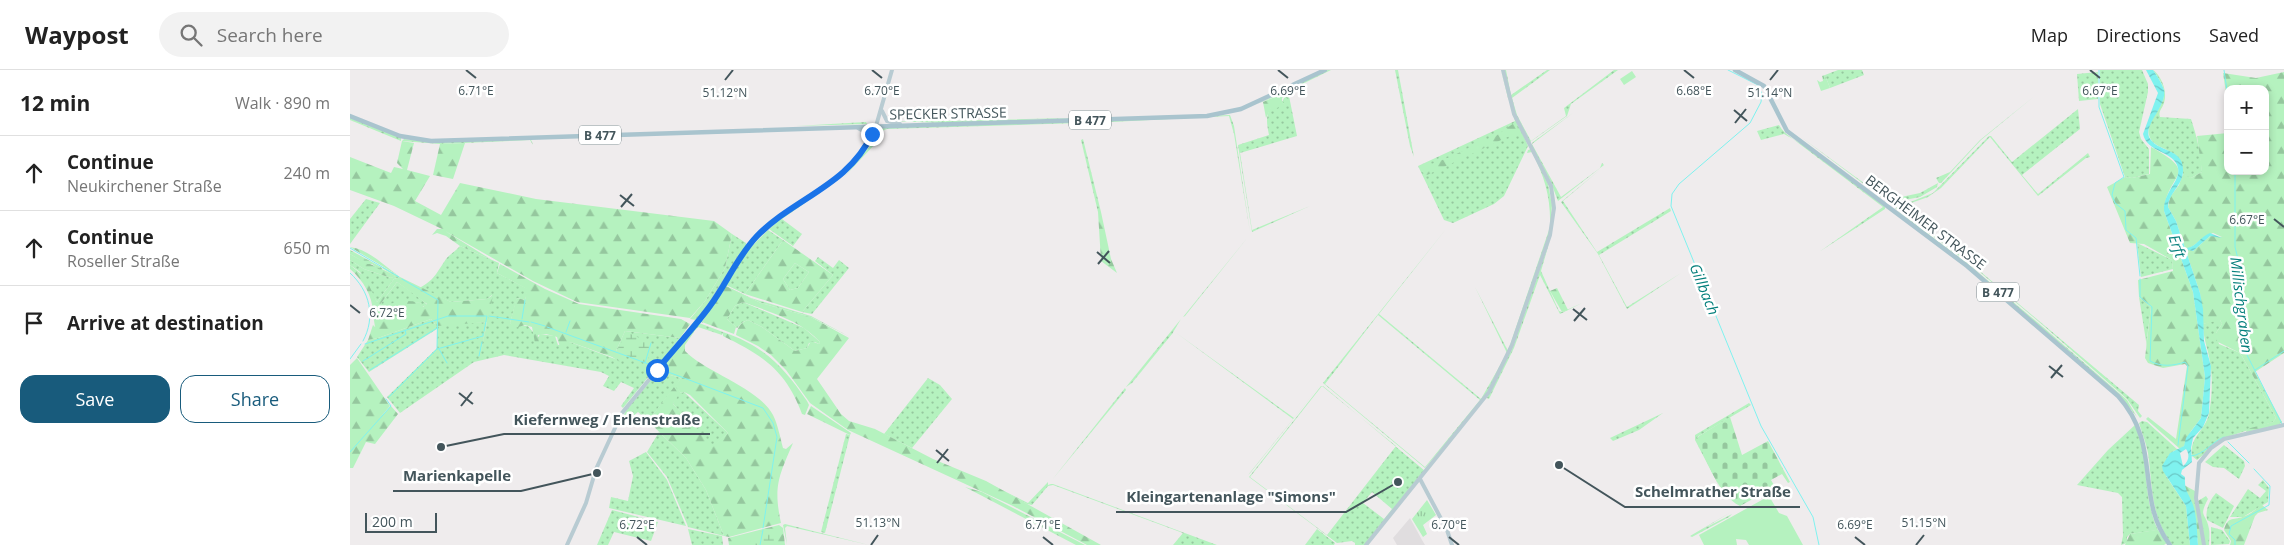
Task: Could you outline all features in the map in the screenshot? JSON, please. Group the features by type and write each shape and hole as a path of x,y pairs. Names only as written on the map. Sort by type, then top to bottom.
{"main road":[{"path":"567,545 586,503 596,469 620,417 711,304 738,259 758,236 781,216 844,173 856,161 868,144 876,126 892,70"},
{"name":"SPECKER STRASSE","path":"350,116 402,137 424,141 1219,115 1246,107 1325,70"},
{"path":"1366,545 1483,402 1503,366 1519,328 1552,226 1554,203 1550,186 1514,114 1503,70"},
{"name":"BERGHEIMER STRASSE","path":"1735,70 1764,86 1785,129 1967,266 2118,396 2133,416 2142,434 2153,513 2161,532 2170,545"},
{"path":"881,109 884,117 889,122 917,125"},
{"path":"848,127 865,131 868,137 868,144"},
{"path":"2204,545 2196,498 2199,463 2212,448 2224,439 2282,426"},
{"path":"1420,479 1447,530 1452,545"}],"shaded area":[{"path":"1410,518 1425,545 1397,545 1393,538"}],"green space":[{"path":"1331,70 1288,91 1257,104"},
{"path":"1395,70 1398,70 1414,157 1410,146"},
{"path":"1504,70 1506,70 1511,95 1547,70 1550,70 1512,98 1517,115 1531,141 1566,116 1564,108 1614,70 1618,70 1571,104 1567,116 1530,142 1513,110"},
{"path":"1838,70 1862,70 1864,75 1830,88 1825,75"},
{"path":"2100,70 2142,70 2148,84 2148,92 2139,132 2141,139 2149,149 2149,174 2132,178 2125,177 2100,104"},
{"path":"2153,70 2163,84 2165,94 2160,117 2191,119 2201,159 2202,172 2191,178 2183,174 2179,158 2156,145 2149,135 2150,124 2164,97 2160,80"},
{"path":"1632,71 1636,77 1624,85 1620,79"},
{"path":"2098,72 2098,99 2079,101 2077,74"},
{"path":"2284,72 2284,353 2255,372 2282,422 2277,426 2246,432 2247,429 2273,422 2276,418 2242,356 2216,341 2216,333 2222,324 2220,320 2203,324 2200,293 2176,221 2168,207 2170,197 2179,185 2183,174 2191,178 2202,172 2197,136 2224,133 2224,175 2269,175 2269,85 2225,85 2223,73 2256,78","holes":["2213,233 2222,237 2210,236 2193,251 2187,249"]},
{"path":"1825,75 1830,88 1821,91 1817,80 1823,81 1822,76"},
{"path":"1288,91 1297,136 1240,153 1252,230 1310,206 1252,232 1238,145 1269,135 1267,121 1269,111 1271,107 1284,104 1282,102"},
{"path":"1288,91 1287,96 1282,98 1285,105 1281,105 1276,109 1271,108 1266,118 1263,102"},
{"path":"2037,94 1981,140 1941,183 1939,183 1936,178 1950,172 1980,140"},
{"path":"1510,103 1528,146 1504,196 1494,204 1453,223 1444,220 1418,166 1515,121"},
{"path":"2078,109 2080,129 2022,175 2038,194 2088,153 2090,157 2086,158 2038,196 1990,137 1941,188 1928,197 1897,208 1969,262 2139,405 2138,411 2142,416 2140,418 2127,399 2045,327 1969,263 1895,208 1933,193 1989,136 1991,136 2012,162"},
{"path":"1573,113 1532,144 1561,197 1600,168 1602,163 1604,165 1558,201 1550,180 1531,145 1533,142"},
{"path":"1230,115 1234,126 1250,232 1234,134 1229,116 1092,123 1086,125 1082,131 1086,124 1090,121"},
{"path":"1108,117 944,123 890,121 887,118 902,121 944,121"},
{"path":"350,118 401,138 401,141 350,120"},
{"path":"1077,121 1079,123 887,129 882,131 877,142 844,177 875,140 878,130 882,128"},
{"path":"866,122 867,124 796,126"},
{"path":"1514,123 1518,128 1516,133 1427,175 1422,172 1421,166 1448,158 1474,144 1478,144 1481,140 1493,138"},
{"path":"1779,125 1792,138 1784,134 1761,140 1757,131"},
{"path":"1801,137 1887,200 1920,193 1938,183 1937,187 1920,197 1889,203"},
{"path":"404,139 433,142 530,139 533,145 530,140 440,144 402,141"},
{"path":"1083,139 1101,212 1098,212 1081,140"},
{"path":"1794,140 1828,163 1885,207 1885,209 1819,252 1883,207"},
{"path":"402,141 414,143 407,170 430,176 415,201 441,215 460,183 536,199 714,221 732,234 725,268 705,301 690,318 577,302 533,281 445,231 492,260 460,246 446,236 437,233 432,235 437,229 442,229 394,206 350,190 350,157 391,173 394,167 403,169 397,163"},
{"path":"465,143 453,179 433,175 440,144"},
{"path":"2151,147 2175,163 2178,169 2178,175 2166,198 2164,211 2193,292 2205,377 2201,418 2191,431 2184,446 2180,449 2146,419 2148,417 2176,439 2187,366 2185,364 2163,368 2148,363 2145,358 2151,307 2139,297 2138,280 2173,271 2172,260 2144,244 2130,243 2107,187 2125,177 2132,178 2150,174"},
{"path":"1538,162 1548,184 1552,205 1550,231 1511,346 1481,402 1425,468 1323,383 1446,229 1379,314 1481,399 1507,353 1475,287 1508,351 1550,227 1549,207 1544,180","holes":["1378,315 1480,400 1425,467 1325,384"]},
{"path":"1601,169 1563,201 1597,252 1670,208 1671,211 1599,255 1627,307 1681,273 1627,309 1598,254 1561,202"},
{"path":"841,178 782,219 802,234 793,246 769,229 790,211"},
{"path":"366,199 380,203 350,244 350,219"},
{"path":"1895,209 1967,263 2043,327 2127,400 2137,417 2119,395 2070,352"},
{"path":"1098,212 1101,212 1111,259 1117,273 1101,261"},
{"path":"768,230 783,240 745,294 726,285 748,250"},
{"path":"732,234 746,243 746,245 713,298 696,320 690,319 705,301 725,268"},
{"path":"1248,237 1185,316 1183,317"},
{"path":"783,240 833,275 802,312 745,294","holes":["795,263 809,272 798,288 790,290 783,279"]},
{"path":"1550,240 1541,271 1559,311 1562,312 1582,303 1560,314 1540,275 1514,348 1489,399 1487,398 1513,347"},
{"path":"2137,243 2172,260 2173,269 2141,277"},
{"path":"460,246 499,263 497,273 528,289 525,300 517,298 510,323 528,326 538,338 540,334 555,336 558,345 570,342 618,360 616,351 625,331 680,338 623,408 621,406 634,388 621,382 614,391 603,386 609,376 601,372 504,355 474,362 400,413 387,397 437,348 437,329 369,372 357,357 368,340 431,319 435,324 487,322 492,295 487,299 451,302 419,288 432,279 446,259"},
{"path":"350,247 364,251 376,258 399,276"},
{"path":"350,250 381,267 381,271 372,264 367,264 350,254"},
{"path":"350,254 396,276 391,278 364,269 350,260"},
{"path":"818,257 833,268 839,260 849,268 812,314 802,312 833,275 815,261"},
{"path":"350,260 364,269 391,278 395,276 383,267 400,277 394,279 377,302 360,272 350,265"},
{"path":"795,263 809,272 798,288 790,290 783,279"},
{"path":"500,264 545,289 579,304 681,319 690,324 680,338 625,331 616,351 623,354 620,362 612,357 570,342 560,347 557,337 546,334 538,335 539,342 535,343 532,327 525,325 515,328 510,323 517,298 525,300 527,289 497,273"},
{"path":"350,265 365,277 377,302 394,279 400,277 451,302 487,299 493,295 488,322 437,326 431,319 368,340 373,325 375,327 387,307 403,301 420,303 423,307 427,304 397,282 373,314 369,295 363,283 350,269"},
{"path":"397,282 427,305 422,307 420,303 401,301 375,327 373,314"},
{"path":"725,286 751,298 811,316 850,337 811,317 761,303 726,287 702,320 703,323 700,321"},
{"path":"725,286 761,303 811,317 849,338 817,379 841,414 849,421 875,429 933,459 986,481 1101,545 1087,545 1013,506 848,430 810,403 786,370 771,355 736,335 743,322 748,320 762,327 795,351 807,348 811,341 819,344 820,342 804,328 794,322 743,302 735,306 727,319 736,327 734,334 702,322"},
{"path":"1557,288 1568,310 1562,312 1550,291"},
{"path":"2139,297 2151,307 2146,347 2146,341"},
{"path":"743,302 804,328 820,342 819,344 815,342 809,343 807,348 795,351 762,327 748,320 737,328 727,319 735,306"},
{"path":"1181,319 1172,334 1132,383 1126,387"},
{"path":"2220,320 2222,324 2216,333 2219,344 2238,352 2242,356 2276,418 2273,422 2224,438 2197,460 2192,456 2193,444 2207,420 2212,388 2211,368 2203,324"},
{"path":"699,323 723,332 722,335 698,327 659,372 681,378 676,386 681,393 684,392 728,433 713,447 673,404 676,397 674,388 648,421 638,412 624,424 620,421 627,409"},
{"path":"692,331 694,332 685,345 685,351 705,366 744,388 766,405 778,427 783,448 786,449 793,443 779,482 778,500 781,523 729,537 724,536 706,490 686,458 648,421 674,387 679,394 673,404 713,446 728,433 690,395 684,392 681,393 675,386 681,378 659,372"},
{"path":"626,332 653,344 647,363 617,352"},
{"path":"723,332 750,344 781,367 809,405 805,415 802,414 796,399 780,375 761,357 723,336"},
{"path":"1175,332 1294,418 1248,475 1293,419"},
{"path":"357,358 390,406 379,419 391,406 398,414 375,444 366,442 353,468 350,468 350,365"},
{"path":"928,378 940,385 952,399 912,448 884,434"},
{"path":"1321,386 1250,477 1327,535 1396,447 1425,471 1365,545 1355,545 1352,541 1337,543 1249,477","holes":["1372,492 1392,509 1384,519 1363,503"]},
{"path":"1125,388 1126,390 1052,480"},
{"path":"1749,403 1751,405 1697,437 1719,486 1695,440 1695,435"},
{"path":"811,406 851,433 850,435 807,414"},
{"path":"1663,413 1639,430 1613,441 1610,438"},
{"path":"1730,417 1742,455 1768,441 1790,482 1788,483 1782,474 1771,480 1778,489 1762,497 1760,495 1740,506 1732,501 1719,486 1696,439"},
{"path":"2142,421 2147,422 2178,450 2173,451 2166,476 2186,506 2190,545 2172,545 2160,522 2154,500 2148,453 2139,423"},
{"path":"2135,425 2143,451 2150,504 2158,530 2130,534 2127,537 2127,543 2121,545 2123,536 2122,497 2118,493 2077,485 2108,450"},
{"path":"659,432 686,458 706,490 724,536 688,527 667,477 647,452"},
{"path":"846,434 850,435 825,533 821,532"},
{"path":"2224,445 2244,461 2245,466 2239,479 2224,468 2213,467 2205,462"},
{"path":"646,452 667,480 686,526 609,508 611,497 628,501 633,476 629,461"},
{"path":"2263,480 2269,488 2268,502 2243,517 2230,517 2248,489 2260,498 2266,491 2258,485"},
{"path":"1048,482 1048,485 1053,484 1217,545 1173,545 1183,533 1053,485 1048,486 1032,505 1027,504 996,487 1028,503"},
{"path":"2184,485 2195,491 2203,545 2198,545 2195,515"},
{"path":"965,487 982,492 1085,545 1076,545"},
{"path":"2216,493 2234,506 2223,528 2207,520 2208,506"},
{"path":"1769,496 1779,513 1787,516 1803,545 1749,545 1746,540 1736,539 1737,545 1704,545 1699,535"},
{"path":"2206,496 2208,499 2203,512 2209,529 2209,545 2205,545 2198,501"},
{"path":"1427,500 1436,515 1423,525 1427,534 1423,537 1412,519"},
{"path":"2262,505 2268,510 2255,516 2244,545 2230,545 2231,541 2224,530 2227,522 2247,515"},
{"path":"612,510 658,522 651,541 614,532 608,545 597,545"},
{"path":"1731,512 1703,529 1732,514 1729,517 1692,537 1690,536"},
{"path":"779,525 783,528 785,545 729,545 728,538"},
{"path":"783,525 869,545 787,526 785,528 787,545"},
{"path":"2211,527 2222,530 2230,541 2229,544 2211,545"},
{"path":"688,529 722,536 723,545 692,545"},
{"path":"771,529 774,533 776,545 751,545 749,535"},
{"path":"1317,529 1335,543 1334,545 1305,545"},
{"path":"2158,530 2167,543 2164,545 2125,545 2130,534"}],"water":[{"name":"Erft","path":"2146,70 2153,70 2164,90 2162,102 2148,132 2149,137 2152,142 2179,157 2182,162 2183,175 2170,197 2168,207 2176,221 2200,293 2203,309 2204,341 2211,366 2209,413 2203,427 2193,438 2191,448 2192,462 2182,470 2181,474 2185,477 2186,490 2194,508 2198,545 2190,545 2186,506 2163,471 2162,466 2170,453 2184,446 2186,438 2201,418 2205,377 2193,292 2164,211 2164,204 2177,178 2178,168 2172,158 2150,145 2143,134 2158,93","holes":["2186,449 2188,460 2183,466 2180,453"]},
{"path":"2210,233 2222,238 2210,236 2193,251 2188,250 2187,248"}],"waterway":[{"name":"Gillbach","path":"1728,70 1758,85 1762,94 1761,102 1750,123 1679,184 1672,194 1671,206 1761,426 1813,517 1819,545"},
{"path":"2099,70 2099,107 2124,177 2115,183 2112,195 2115,203 2125,211 2126,230 2136,238 2140,276"},
{"name":"Millischgraben","path":"2224,70 2226,85"},
{"name":"Millischgraben","path":"2235,175 2235,247 2242,275 2247,355 2282,424"},
{"path":"350,248 399,277"},
{"path":"350,273 362,288 369,305 369,323 363,341"},
{"path":"402,279 438,300 437,349"},
{"path":"2140,279 2140,297 2152,307 2150,361 2167,365 2185,362 2188,366 2178,445"},
{"path":"522,319 525,300"},
{"path":"365,344 448,316 487,316 484,331"},
{"path":"489,316 529,322"},
{"path":"566,332 570,321"},
{"path":"531,322 545,326"},
{"path":"547,327 654,366"},
{"path":"370,370 437,328"},
{"path":"363,361 406,334 405,330"},
{"path":"389,397 437,349 483,336 483,333"},
{"path":"479,356 482,342"},
{"path":"645,363 651,343"},
{"path":"350,359 361,344"},
{"path":"439,349 447,363"},
{"path":"2255,370 2284,351"},
{"path":"663,370 763,408 773,423 777,437 763,528"},
{"path":"350,452 391,406 386,399"},
{"path":"2191,456 2200,453 2224,437"},
{"path":"2228,442 2249,463"},
{"path":"2235,545 2235,540 2229,534 2231,526 2269,505 2270,486 2254,469"},
{"path":"760,545 763,530"}],"place":[{"name":"Kiefernweg / Erlenstraße","path":"441,447"},
{"name":"Schelmrather Straße","path":"1559,465"},
{"name":"Marienkapelle","path":"597,473"},
{"name":"Kleingartenanlage \"Simons\"","path":"1398,482"}],"route":[{"path":"657,370 710,306 738,259 755,239 776,219 844,173 860,155 872,134"}]}
